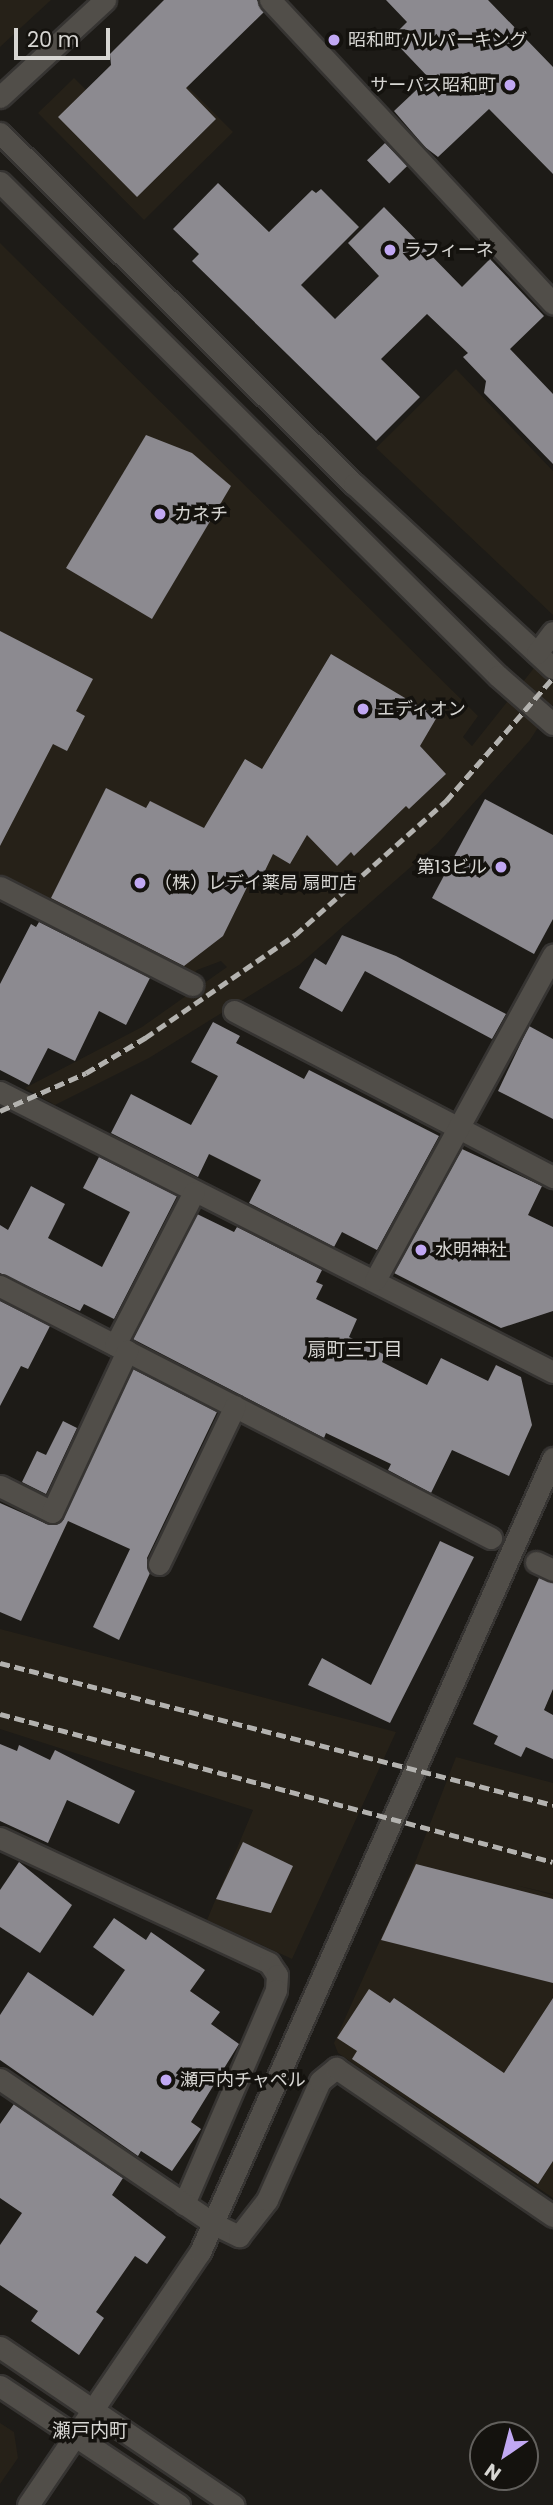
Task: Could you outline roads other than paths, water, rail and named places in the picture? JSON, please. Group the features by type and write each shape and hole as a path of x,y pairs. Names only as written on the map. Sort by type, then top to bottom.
{"street":[{"path":"0,97 105,0"},
{"path":"270,0 553,303"},
{"path":"0,133 354,484 553,668"},
{"path":"0,181 498,676 553,724"},
{"path":"537,653 553,632"},
{"path":"0,887 192,985"},
{"path":"375,1280 553,955"},
{"path":"234,1011 553,1177"},
{"path":"0,1092 553,1371"},
{"path":"0,1486 52,1512 121,1348 194,1192"},
{"path":"0,1286 491,1538"},
{"path":"159,1564 235,1406"},
{"path":"28,2505 200,2252 553,1458"},
{"path":"0,1838 268,1964 277,1975 276,1990 184,2204"},
{"path":"0,2079 214,2224 239,2236 249,2229 267,2200 320,2081 336,2068 553,2216"},
{"path":"0,2347 233,2505"},
{"path":"0,2386 179,2505"}],"railway":[{"path":"0,1111 86,1073 145,1038 295,935 446,801 553,678"},
{"path":"0,1663 553,1805"},
{"path":"0,1714 553,1862"}],"place":[{"name":"昭和町ハルパーキング","path":"334,40"},
{"name":"サーパス昭和町","path":"510,85"},
{"name":"ラフィーネ","path":"390,250"},
{"name":"カネチ","path":"160,514"},
{"name":"エディオン","path":"363,709"},
{"name":"第13ビル","path":"501,867"},
{"name":"（株）レデイ薬局 扇町店","path":"140,883"},
{"name":"水明神社","path":"421,1250"},
{"name":"瀬戸内チャペル","path":"166,2080"}],"district":[{"name":"扇町三丁目","path":"355,1350"},
{"name":"瀬戸内町","path":"90,2431"}]}
